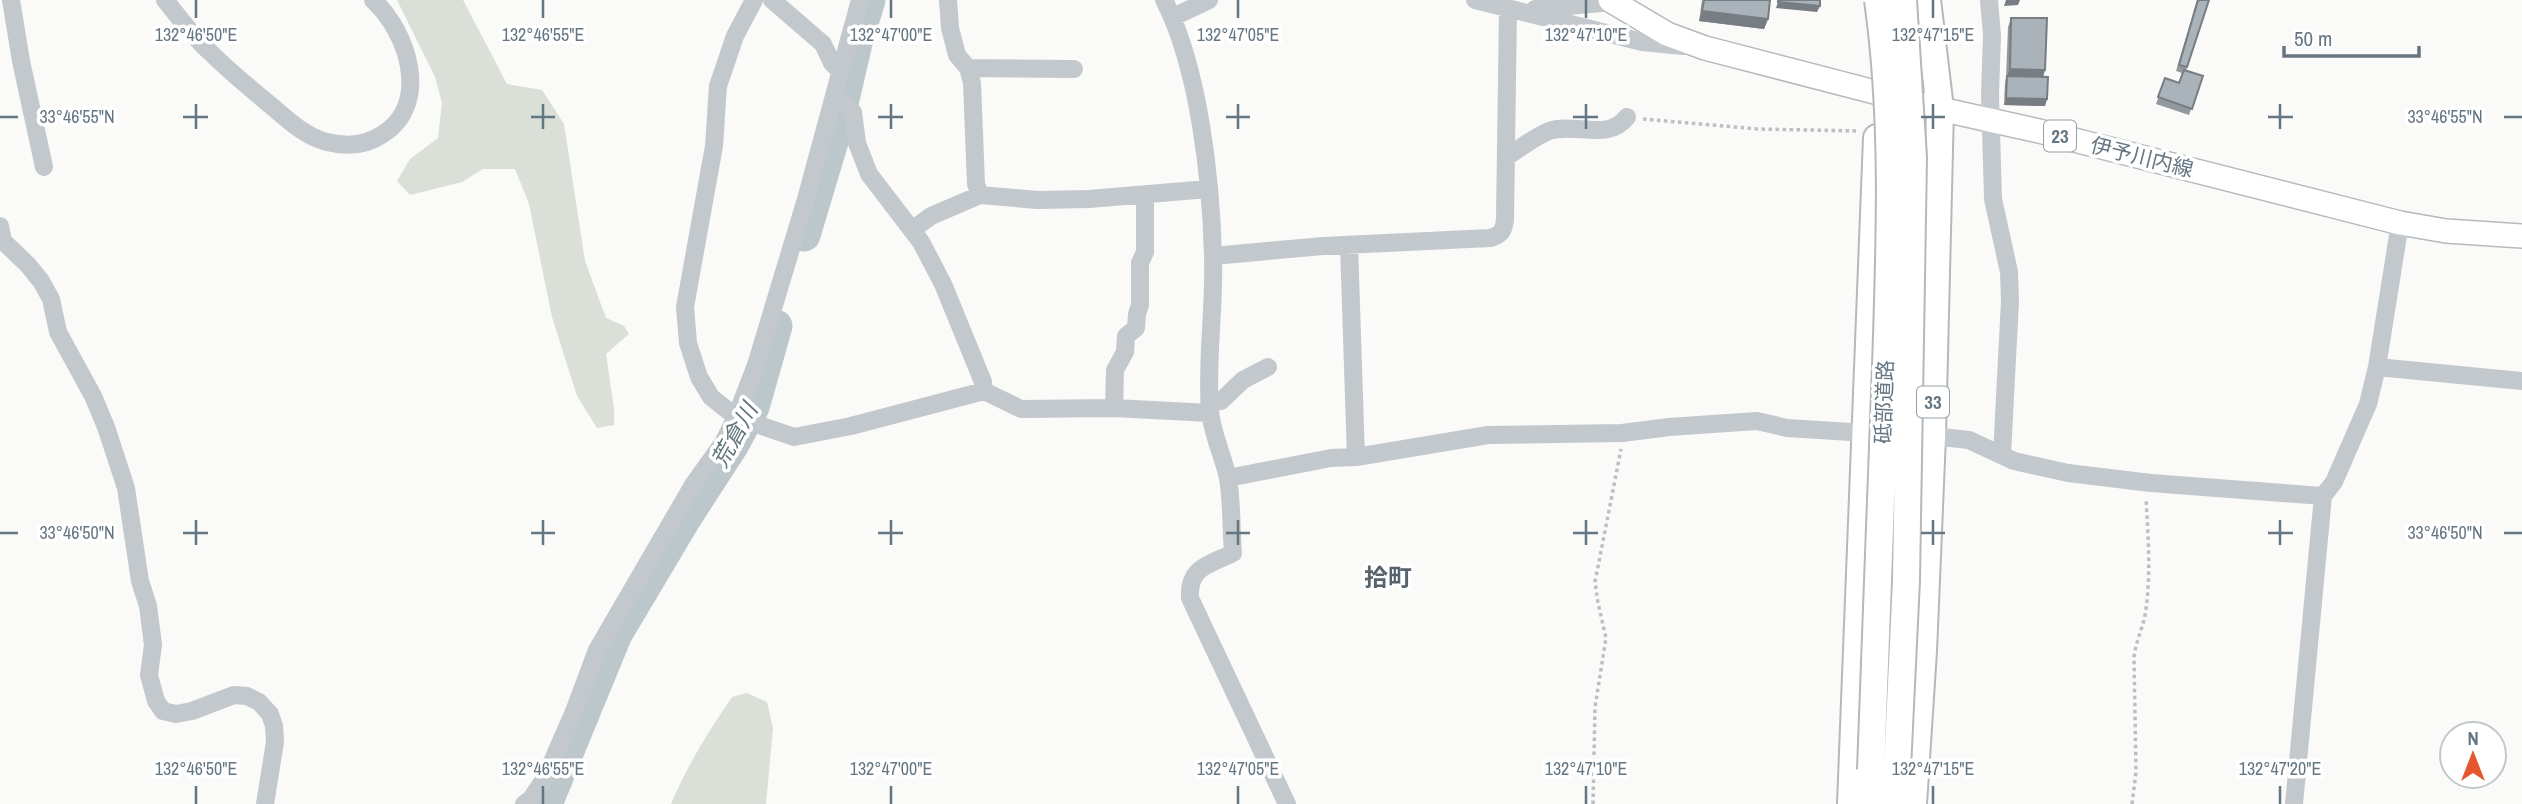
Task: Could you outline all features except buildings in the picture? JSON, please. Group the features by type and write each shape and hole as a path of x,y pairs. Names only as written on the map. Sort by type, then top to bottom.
{"highway":[{"path":"1851,804 1877,128 1866,0"},
{"name":"砥部道路","path":"1870,804 1888,283 1888,139 1884,38 1878,0"},
{"name":"砥部道路","path":"1895,804 1906,580 1913,171 1903,0"},
{"name":"33","path":"1913,804 1932,436 1940,109 1927,0"},
{"name":"33","path":"1867,433 1932,436"}],"main road":[{"name":"伊予川内線","path":"1611,1 1667,34 1705,48 1940,109 2400,223 2446,231 2522,236"}],"street":[{"path":"11,0 44,167"},
{"path":"164,0 208,51 300,130 326,142 344,145 371,142 390,130 406,110 410,89 409,64 400,35 383,9 373,0"},
{"path":"754,0 735,36 718,86 712,158 685,307 685,333 699,377 711,397 736,418 794,437 851,426 984,391 1021,408 1210,408 1243,380 1268,368"},
{"path":"772,0 823,44 832,63 841,72"},
{"path":"524,804 531,799 545,778 597,650 693,485 723,443 736,418 756,365 806,199 860,0"},
{"path":"948,0 950,28 957,55 968,68 972,83 976,184 980,195"},
{"path":"1164,0 1173,17 1196,99 1208,189 1213,256 1210,408 1227,478 1233,553 1193,576 1189,585 1191,598 1287,804"},
{"path":"1173,17 1209,0"},
{"path":"1475,0 1512,6 1642,42 1705,48"},
{"path":"1989,0 1992,35 1990,95 1993,199 2008,272 2010,301 2002,455"},
{"path":"1512,6 1611,1"},
{"path":"1213,256 1349,245 1490,238 1500,235 1505,219 1512,6"},
{"path":"968,68 1074,69"},
{"path":"835,95 853,112 857,143 869,174 921,242 943,284 983,382 984,391"},
{"path":"1506,157 1548,132 1613,128 1621,125 1627,117"},
{"path":"912,230 931,216 980,195 1037,200 1089,199 1208,189"},
{"path":"1114,408 1117,362 1125,352 1126,336 1136,328 1140,305 1140,263 1145,251 1145,194"},
{"path":"2294,804 2323,496 2334,482 2368,404 2377,367 2400,223"},
{"path":"0,226 3,241 28,265 51,299 58,332 93,396 127,488 140,581 148,606 153,645 149,676 156,701 163,711 176,714 192,711 234,695 247,696 259,702 270,714 275,742 264,804"},
{"path":"1349,245 1356,457"},
{"path":"2377,367 2522,382"},
{"path":"1227,478 1331,458 1356,457 1488,435 1622,433 1757,421 1787,428 1867,433"},
{"path":"1932,436 1969,440 2014,461 2068,473 2144,482 2323,496"}],"path":[{"path":"1627,117 1758,129 1854,131 1877,128"},
{"path":"1593,804 1594,707 1606,638 1595,582 1621,453 1622,433"},
{"path":"2132,804 2136,772 2134,657 2146,609 2149,542 2144,482"}],"shaded area":[{"path":"397,0 463,0 507,84 542,90 564,124 585,261 606,318 624,326 629,334 606,354 614,425 597,428 577,396 552,317 529,204 515,169 483,169 462,182 410,195 397,181 410,159 438,138 442,103 435,77"},
{"path":"747,693 767,702 773,728 766,804 671,804 698,749 732,697"}],"waterway":[{"name":"荒倉川","path":"804,235 837,125 869,0"},
{"name":"荒倉川","path":"546,804 616,634 753,407 776,326"}],"district":[{"name":"拾町","path":"1388,577"}]}
